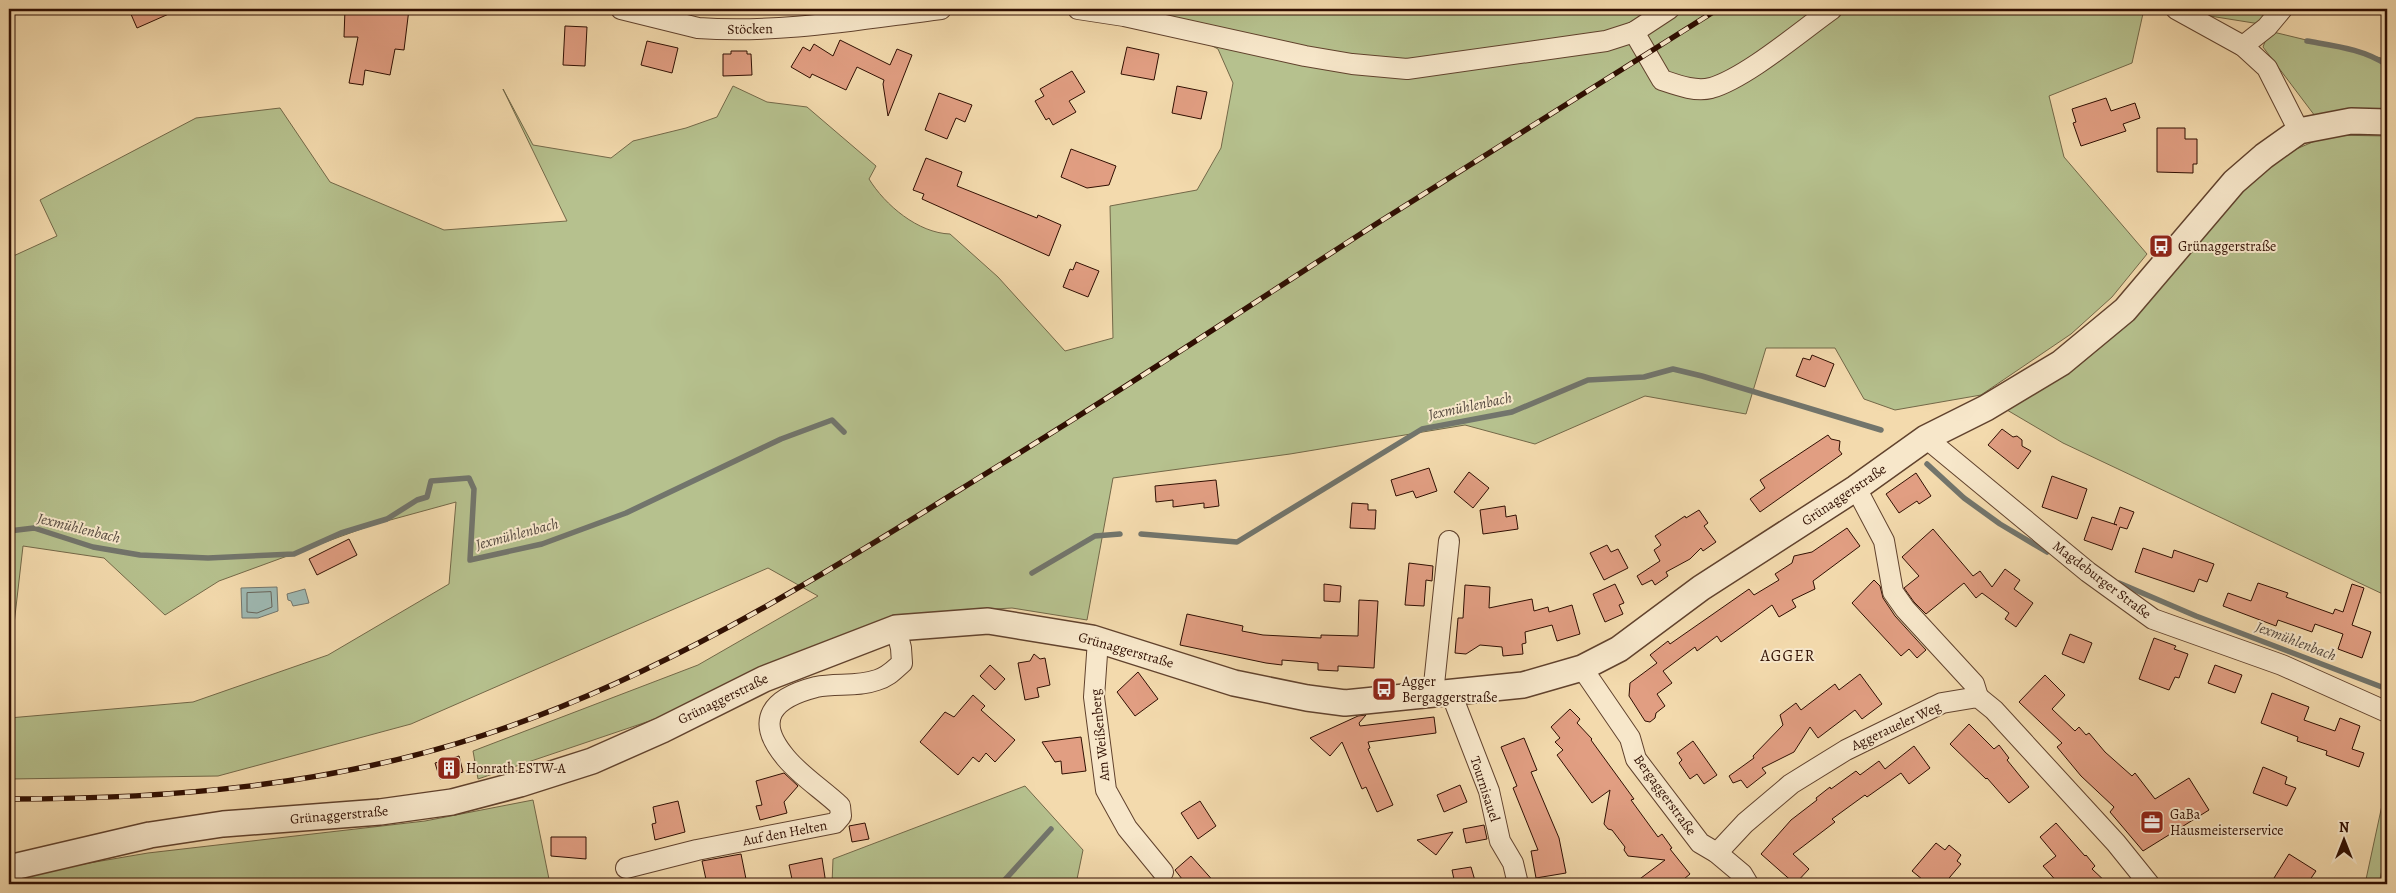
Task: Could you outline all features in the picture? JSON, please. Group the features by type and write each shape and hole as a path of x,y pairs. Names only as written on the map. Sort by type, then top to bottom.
{"street":[{"name":"Stöcken","path":"620,9 710,29 780,28 941,9"},
{"path":"1078,9 1124,16 1221,38 1352,64 1407,69 1606,41 1634,32 1669,9"},
{"path":"1634,32 1662,80 1685,88 1709,89 1735,78 1832,9"},
{"path":"2176,9 2244,46 2267,68 2288,106 2298,131"},
{"path":"2244,46 2267,27 2282,9"},
{"name":"Grünaggerstraße","path":"12,867 150,834 223,824 380,812 452,802 520,784 592,761 662,730 764,679 896,628 988,621 1098,640 1234,682 1307,698 1345,703 1523,685 1582,668 1619,649 1701,588 1856,488 1926,438 1986,408 2061,363 2125,310 2234,182 2264,156 2298,131 2351,121 2387,122"},
{"name":"Magdeburger Straße","path":"1926,438 2088,572 2153,619 2282,665 2387,712"},
{"path":"1856,488 1884,541 1893,592 1905,609 1974,684 1978,697 1994,710 2116,843 2149,884"},
{"path":"1442,693 1449,541"},
{"name":"Auf den Helten","path":"626,868 697,850 835,823 840,816 840,806 787,760 771,736 770,715 775,706 789,698 817,687 877,681 890,674 902,663 901,648 896,628"},
{"name":"Am Weißenberg","path":"1098,640 1094,697 1106,790 1127,828 1163,872"},
{"name":"Bergaggerstraße","path":"1582,668 1630,738 1636,759 1700,843 1717,853 1742,874 1748,884"},
{"name":"Tournisauel","path":"1442,693 1489,791 1500,841 1514,863 1518,884"},
{"name":"Aggeraueler Weg","path":"1717,853 1745,823 1791,784 1846,750 1942,703 1978,697"}],"green space":[{"path":"1143,9 1839,9 1841,11 1846,9 2144,9 2132,63 2049,96 2064,157 2147,254 2112,297 2071,334 1981,395 1895,410 1864,399 1835,348 1766,348 1746,414 1645,396 1535,444 1465,425 1290,454 1113,478 1087,620 1012,608 893,615 688,708 478,779 473,751 698,665 818,596 768,568 411,724 218,776 9,779 9,718 193,702 328,655 449,584 456,502 372,525 219,581 165,615 104,558 23,546 9,668 9,258 57,236 40,200 196,118 280,108 330,182 444,230 567,221 503,89 533,145 611,158 633,141 686,128 717,117 733,86 767,102 807,107 876,166 869,179 893,208 926,229 950,234 998,277 1065,351 1113,338 1110,206 1197,190 1221,148 1233,83 1218,49"},
{"path":"2166,9 2274,9 2260,24"},
{"path":"2269,31 2385,59 2387,51 2387,111 2315,116 2263,47"},
{"path":"2329,135 2387,136 2387,596 2063,443 2007,410 2078,366 2131,322 2218,215 2273,159"},
{"path":"2387,782 2387,846 2379,884 2365,884"},
{"path":"1025,786 1083,850 1076,884 832,884 833,859"},
{"path":"533,800 550,884 9,884 9,881 54,869 148,853 425,821"}],"water":[{"path":"277,587 278,611 258,618 242,618 241,588"},
{"path":"305,589 309,603 293,606 291,601 288,600 287,594"}],"building":[{"path":"137,9 180,9 137,28 130,12"},
{"path":"345,9 409,9 404,50 395,49 390,75 365,70 363,85 349,83 358,37 344,37"},
{"path":"565,26 587,27 585,66 563,65"},
{"path":"840,40 890,65 897,49 912,55 888,116 884,80 857,67 846,90 812,74 810,78 791,67 803,47 810,51 814,44 833,56"},
{"path":"647,41 678,48 672,73 641,65"},
{"path":"1127,47 1159,54 1154,80 1121,74"},
{"path":"731,51 747,51 747,54 751,54 752,75 723,76 723,54 731,54"},
{"path":"1072,71 1085,92 1069,101 1076,112 1053,125 1049,118 1046,120 1035,101 1044,96 1040,89"},
{"path":"1177,86 1207,92 1201,119 1172,113"},
{"path":"939,93 972,105 965,122 956,118 947,139 925,130"},
{"path":"2106,98 2111,111 2135,103 2140,118 2123,124 2126,131 2081,146 2073,123 2076,122 2072,109"},
{"path":"2157,128 2185,128 2185,139 2197,139 2197,164 2193,164 2193,173 2157,172"},
{"path":"1071,149 1116,166 1109,185 1087,188 1061,177"},
{"path":"926,158 962,172 957,186 1037,218 1038,215 1061,225 1049,256 922,199 924,194 913,190"},
{"path":"1076,262 1099,271 1088,297 1063,287 1070,269 1073,270"},
{"path":"1812,355 1834,364 1825,387 1796,376 1803,358 1810,360"},
{"path":"2002,429 2013,437 2017,436 2022,440 2022,446 2031,451 2018,469 1988,445"},
{"path":"1828,435 1831,439 1840,441 1839,450 1842,454 1760,512 1750,499 1765,488 1760,480"},
{"path":"1429,468 1437,491 1416,498 1413,491 1396,496 1391,480"},
{"path":"1469,472 1489,488 1473,508 1454,492"},
{"path":"1916,473 1931,496 1919,504 1917,501 1899,513 1886,494"},
{"path":"2052,476 2087,489 2077,519 2042,507"},
{"path":"1216,480 1219,506 1204,508 1204,503 1173,507 1173,500 1156,502 1155,486"},
{"path":"1352,503 1368,504 1368,510 1376,510 1375,529 1350,528"},
{"path":"1505,506 1506,517 1516,515 1518,529 1483,534 1480,510"},
{"path":"2120,507 2134,512 2127,529 2120,527 2112,550 2084,540 2092,517 2117,525 2114,524"},
{"path":"1699,510 1708,523 1704,526 1716,542 1703,551 1701,548 1690,559 1666,572 1668,576 1655,585 1652,580 1642,585 1637,576 1660,561 1654,550 1661,545 1655,536 1685,516 1686,518"},
{"path":"1847,528 1860,546 1813,581 1815,589 1792,600 1796,607 1779,617 1772,605 1721,642 1717,636 1697,651 1695,647 1663,671 1672,683 1657,694 1665,706 1656,713 1655,718 1650,722 1645,721 1629,696 1630,683 1657,663 1650,655 1668,641 1670,644 1749,589 1754,595 1779,580 1775,574 1792,563 1794,556 1812,552"},
{"path":"1933,529 1973,576 1980,571 1992,587 2005,569 2020,580 2014,589 2033,603 2016,627 2005,619 2009,613 1982,593 1976,598 1964,583 1926,614 1914,602 1904,588 1919,576 1902,557"},
{"path":"349,539 357,555 317,575 309,559"},
{"path":"1607,545 1611,552 1618,549 1628,568 1604,580 1590,553"},
{"path":"2143,548 2172,558 2174,550 2214,564 2207,582 2199,579 2194,592 2135,572"},
{"path":"1409,563 1433,566 1432,581 1426,580 1424,606 1405,605"},
{"path":"1874,580 1880,586 1883,598 1895,616 1926,650 1917,658 1909,649 1901,656 1852,603"},
{"path":"2258,583 2288,593 2286,597 2333,614 2335,609 2343,612 2352,584 2364,588 2352,625 2371,632 2362,658 2338,649 2343,634 2315,624 2312,632 2278,620 2276,626 2223,606 2228,593 2251,601"},
{"path":"1324,584 1341,586 1340,602 1324,601"},
{"path":"1615,584 1624,603 1619,605 1623,614 1605,622 1593,594"},
{"path":"1465,585 1490,587 1489,608 1532,599 1534,611 1548,607 1549,612 1572,605 1580,634 1557,641 1552,625 1525,632 1526,643 1522,644 1523,654 1503,656 1502,647 1480,645 1466,654 1455,653 1458,618 1463,618"},
{"path":"1359,600 1378,601 1374,668 1338,666 1338,671 1318,670 1318,663 1282,660 1282,665 1266,663 1180,645 1187,614 1243,626 1242,631 1263,635 1321,638 1321,635 1358,636"},
{"path":"2070,634 2092,643 2084,663 2062,654"},
{"path":"2154,638 2176,646 2174,649 2188,654 2179,678 2175,677 2169,690 2139,679"},
{"path":"1034,654 1040,659 1045,658 1050,685 1037,688 1039,697 1025,700 1018,663 1030,661"},
{"path":"990,665 1005,679 995,690 980,676"},
{"path":"2215,665 2242,675 2235,693 2208,683"},
{"path":"1138,672 1158,699 1135,716 1117,692"},
{"path":"1860,674 1882,704 1862,719 1855,710 1818,738 1810,727 1794,752 1762,768 1766,773 1747,788 1741,780 1733,783 1729,776 1754,758 1753,756 1783,725 1780,715 1796,703 1801,710 1835,684 1839,690"},
{"path":"2045,675 2065,695 2052,709 2075,731 2079,727 2086,735 2089,733 2105,752 2132,776 2135,773 2155,799 2189,778 2209,810 2143,851 2110,812 2114,807 2081,776 2057,747 2062,743 2019,702"},
{"path":"2272,693 2309,707 2304,720 2335,731 2340,718 2360,726 2352,749 2364,753 2359,767 2326,755 2327,751 2297,741 2298,737 2261,723"},
{"path":"973,695 985,706 981,710 1015,740 995,762 986,753 979,762 973,757 958,775 920,742 945,712 954,717"},
{"path":"1570,709 1580,719 1577,723 1592,739 1634,799 1631,800 1658,837 1662,834 1672,848 1670,849 1690,874 1678,884 1633,884 1665,860 1628,856 1624,850 1625,847 1612,830 1608,829 1604,824 1610,790 1592,803 1557,755 1563,750 1555,742 1560,738 1551,727"},
{"path":"1366,715 1359,723 1360,726 1434,717 1436,733 1368,742 1370,748 1368,749 1393,805 1377,812 1366,787 1362,789 1342,742 1330,756 1310,738 1358,716"},
{"path":"1969,724 1994,749 1999,745 2009,758 2007,760 2029,787 2009,803 1987,778 1950,744"},
{"path":"1081,737 1086,771 1062,774 1061,761 1055,762 1042,742"},
{"path":"1524,738 1537,770 1531,772 1559,838 1566,873 1536,878 1531,851 1538,850 1513,788 1517,786 1501,747"},
{"path":"1693,741 1717,775 1704,784 1697,774 1690,779 1679,763 1682,760 1677,753"},
{"path":"1914,746 1930,768 1909,784 1901,773 1867,797 1865,795 1832,819 1835,822 1793,854 1809,869 1795,884 1761,854 1791,820 1817,800 1816,798 1830,787 1831,789 1856,771 1860,775 1879,761 1885,769"},
{"name":"Honrath ESTW-A","path":"459,756 463,772 440,779 435,763"},
{"path":"2263,767 2287,777 2285,784 2296,788 2287,806 2253,793"},
{"path":"784,773 798,786 784,802 787,813 760,820 756,806 762,805 756,781"},
{"path":"1460,785 1467,802 1444,812 1437,795"},
{"path":"678,801 685,832 655,840 652,824 656,823 653,807"},
{"path":"1200,801 1216,826 1198,839 1181,813"},
{"path":"865,823 869,839 852,842 849,826"},
{"path":"2056,823 2095,866 2092,869 2108,884 2059,884 2043,866 2056,856 2040,837"},
{"path":"1484,825 1487,839 1466,843 1463,829"},
{"path":"1453,832 1436,855 1417,840"},
{"path":"551,837 586,837 586,859 551,856"},
{"path":"1936,843 1945,850 1949,845 1961,855 1957,861 1961,864 1944,884 1928,884 1912,871"},
{"path":"741,854 747,884 707,884 702,861"},
{"path":"2289,854 2316,871 2307,884 2283,884 2274,878"},
{"path":"1191,856 1216,884 1186,884 1175,870"},
{"path":"822,858 826,884 793,884 789,865"},
{"path":"1471,867 1476,884 1455,884 1452,870"}],"waterway":[{"path":"2307,41 2359,52 2387,65"},
{"name":"Jexmühlenbach","path":"1141,534 1237,542 1422,429 1512,412 1588,380 1644,377 1673,369 1881,430"},
{"name":"Jexmühlenbach","path":"9,531 34,528 93,547 140,555 208,558 294,554 341,533 387,519 417,500 427,497 431,481 469,478 474,489 470,560 542,544 626,513 781,439 832,420 844,432"},
{"name":"Jexmühlenbach","path":"1927,464 1964,498 2000,524 2047,552"},
{"path":"1032,573 1095,536 1120,534"},
{"name":"Jexmühlenbach","path":"2119,583 2196,616 2387,689"},
{"path":"1001,884 1051,829"}],"railway":[{"path":"9,799 129,796 189,792 308,778 367,767 484,735 553,710 620,681 751,615 878,540 1097,404 1376,224 1718,9"}],"place":[{"name":"Grünaggerstraße","path":"2161,246"},
{"name":"Agger Bergaggerstraße","path":"1384,689"},
{"name":"Honrath ESTW-A","path":"449,768"},
{"name":"GaBa Hausmeisterservice","path":"2152,822"}],"district":[{"name":"AGGER","path":"1788,656"}]}
